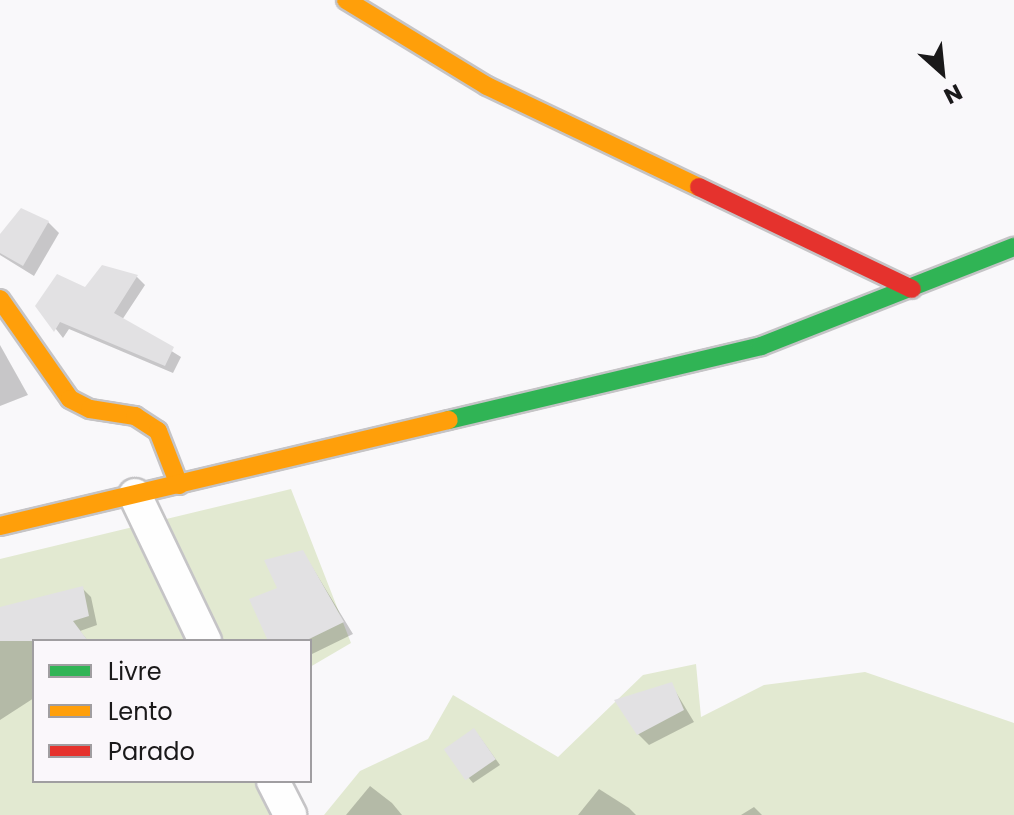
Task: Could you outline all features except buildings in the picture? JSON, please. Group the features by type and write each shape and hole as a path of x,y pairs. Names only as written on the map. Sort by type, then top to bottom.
{"main road":[{"path":"346,0 487,86 912,289"},
{"path":"0,526 761,346 1014,247"},
{"path":"0,299 70,399 90,409 135,416 158,431 179,485"}],"street":[{"path":"135,495 204,639"},
{"path":"274,783 290,815"}],"green space":[{"path":"291,489 351,643 312,666 312,639 32,639 32,783 293,783 306,815 0,815 0,559"},
{"path":"696,664 701,717 764,685 865,672 1014,723 1014,815 324,815 360,771 428,739 453,695 558,757 643,675"}],"traffic: fast":[{"path":"449,420 761,346 1014,247"}],"traffic: slow":[{"path":"346,0 487,86 699,187"},
{"path":"0,299 70,399 90,409 135,416 158,431 179,485"},
{"path":"0,526 449,420"}],"traffic: jam":[{"path":"699,187 912,289"}]}
